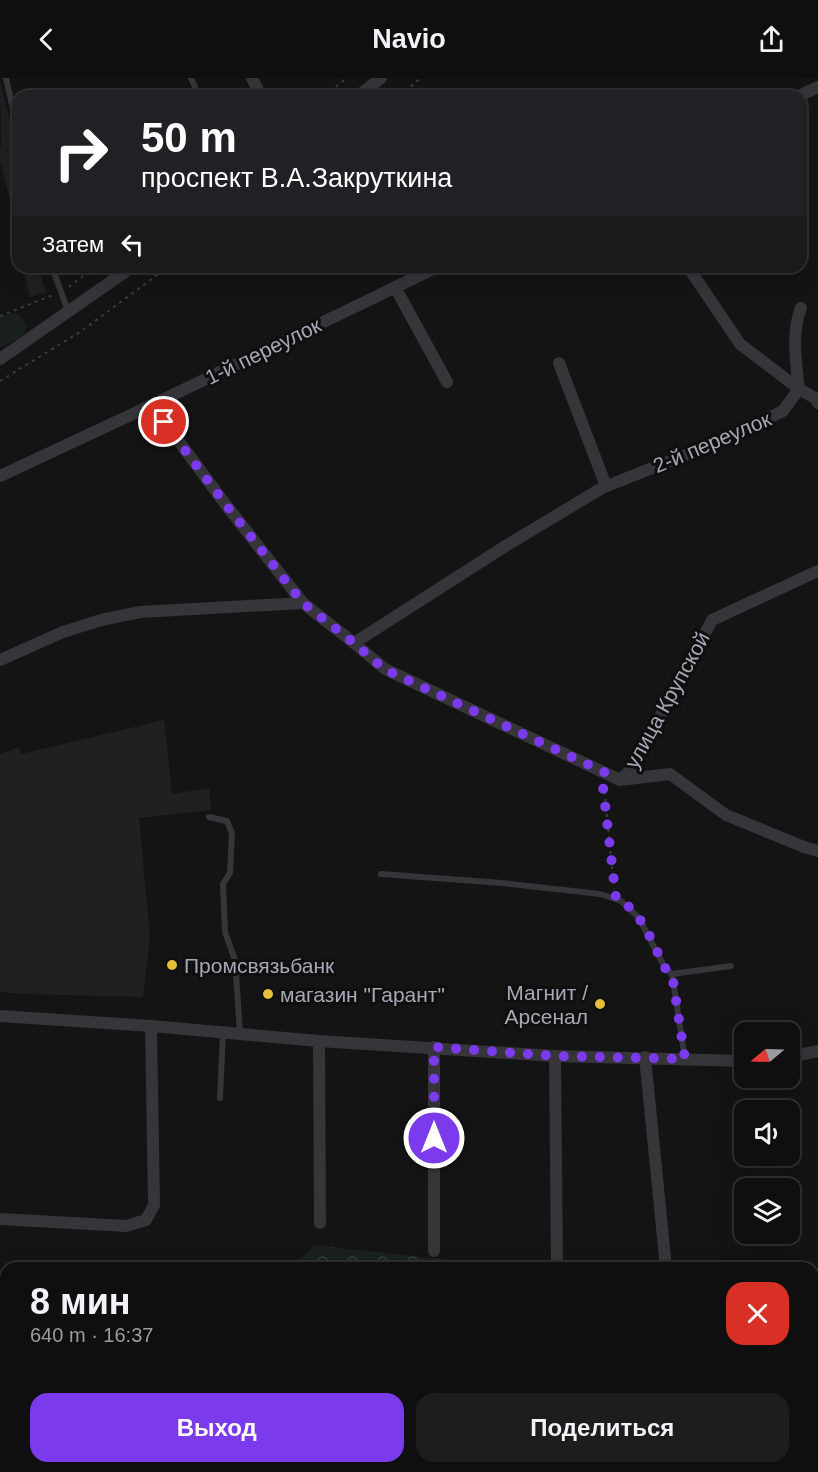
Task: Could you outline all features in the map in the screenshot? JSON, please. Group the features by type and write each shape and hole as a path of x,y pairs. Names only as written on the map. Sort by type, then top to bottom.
{"street":[{"path":"366,90 381,78"},
{"path":"0,359 124,273"},
{"name":"1-й переулок","path":"0,476 424,273"},
{"path":"692,273 740,344 799,389 815,398 818,403"},
{"path":"395,287 447,382"},
{"path":"799,389 795,349 798,316 801,308"},
{"path":"559,363 606,486"},
{"name":"2-й переулок","path":"354,643 606,486 710,445 783,411 799,389"},
{"name":"улица Крупской","path":"152,405 303,603 384,669 620,780 670,774 726,815 818,851"},
{"name":"улица Крупской","path":"620,780 632,769 712,620 818,571"},
{"path":"0,660 63,632 101,620 140,612 303,603"},
{"path":"0,1016 151,1026 319,1041 555,1056 734,1061"},
{"path":"0,1219 126,1226 146,1220 154,1205 151,1026"},
{"path":"319,1041 320,1223"},
{"path":"434,1047 434,1251"},
{"path":"800,1055 818,1051"},
{"path":"555,1056 557,1262"},
{"path":"645,1057 665,1262"}],"lane":[{"path":"6,78 12,104"},
{"path":"54,273 69,312"},
{"path":"209,817 227,820 232,834 230,873 223,885 225,932 235,960 240,1034"},
{"path":"381,873 600,894 621,901 639,918 665,968 672,974 685,1059"},
{"path":"672,974 731,966"},
{"path":"220,1098 223,1032"}],"path":[{"path":"332,90 347,78"},
{"path":"407,90 422,78"},
{"path":"0,316 61,291 87,273"},
{"path":"0,381 80,332 160,273"},
{"path":"606,773 603,787 616,899"}],"shaded area":[{"path":"0,82 12,128 12,208 0,162"},
{"path":"24,273 41,273 46,293 30,297"},
{"path":"164,720 172,794 209,788 211,810 139,818 150,936 143,997 0,992 0,754 19,747 21,754"}],"green space":[{"path":"12,313 19,315 24,321 25,331 19,338 0,348 0,317"},
{"path":"315,1245 466,1262 297,1262"}],"place":[{"name":"Промсвязьбанк","path":"172,965"},
{"name":"магазин \"Гарант\"","path":"268,994"},
{"name":"Магнит / Арсенал","path":"600,1004"}],"route":[{"path":"164,422 303,603 384,669 606,773 603,787 616,899 639,918 665,968 672,974 685,1059 555,1056 434,1047 434,1138"}]}
